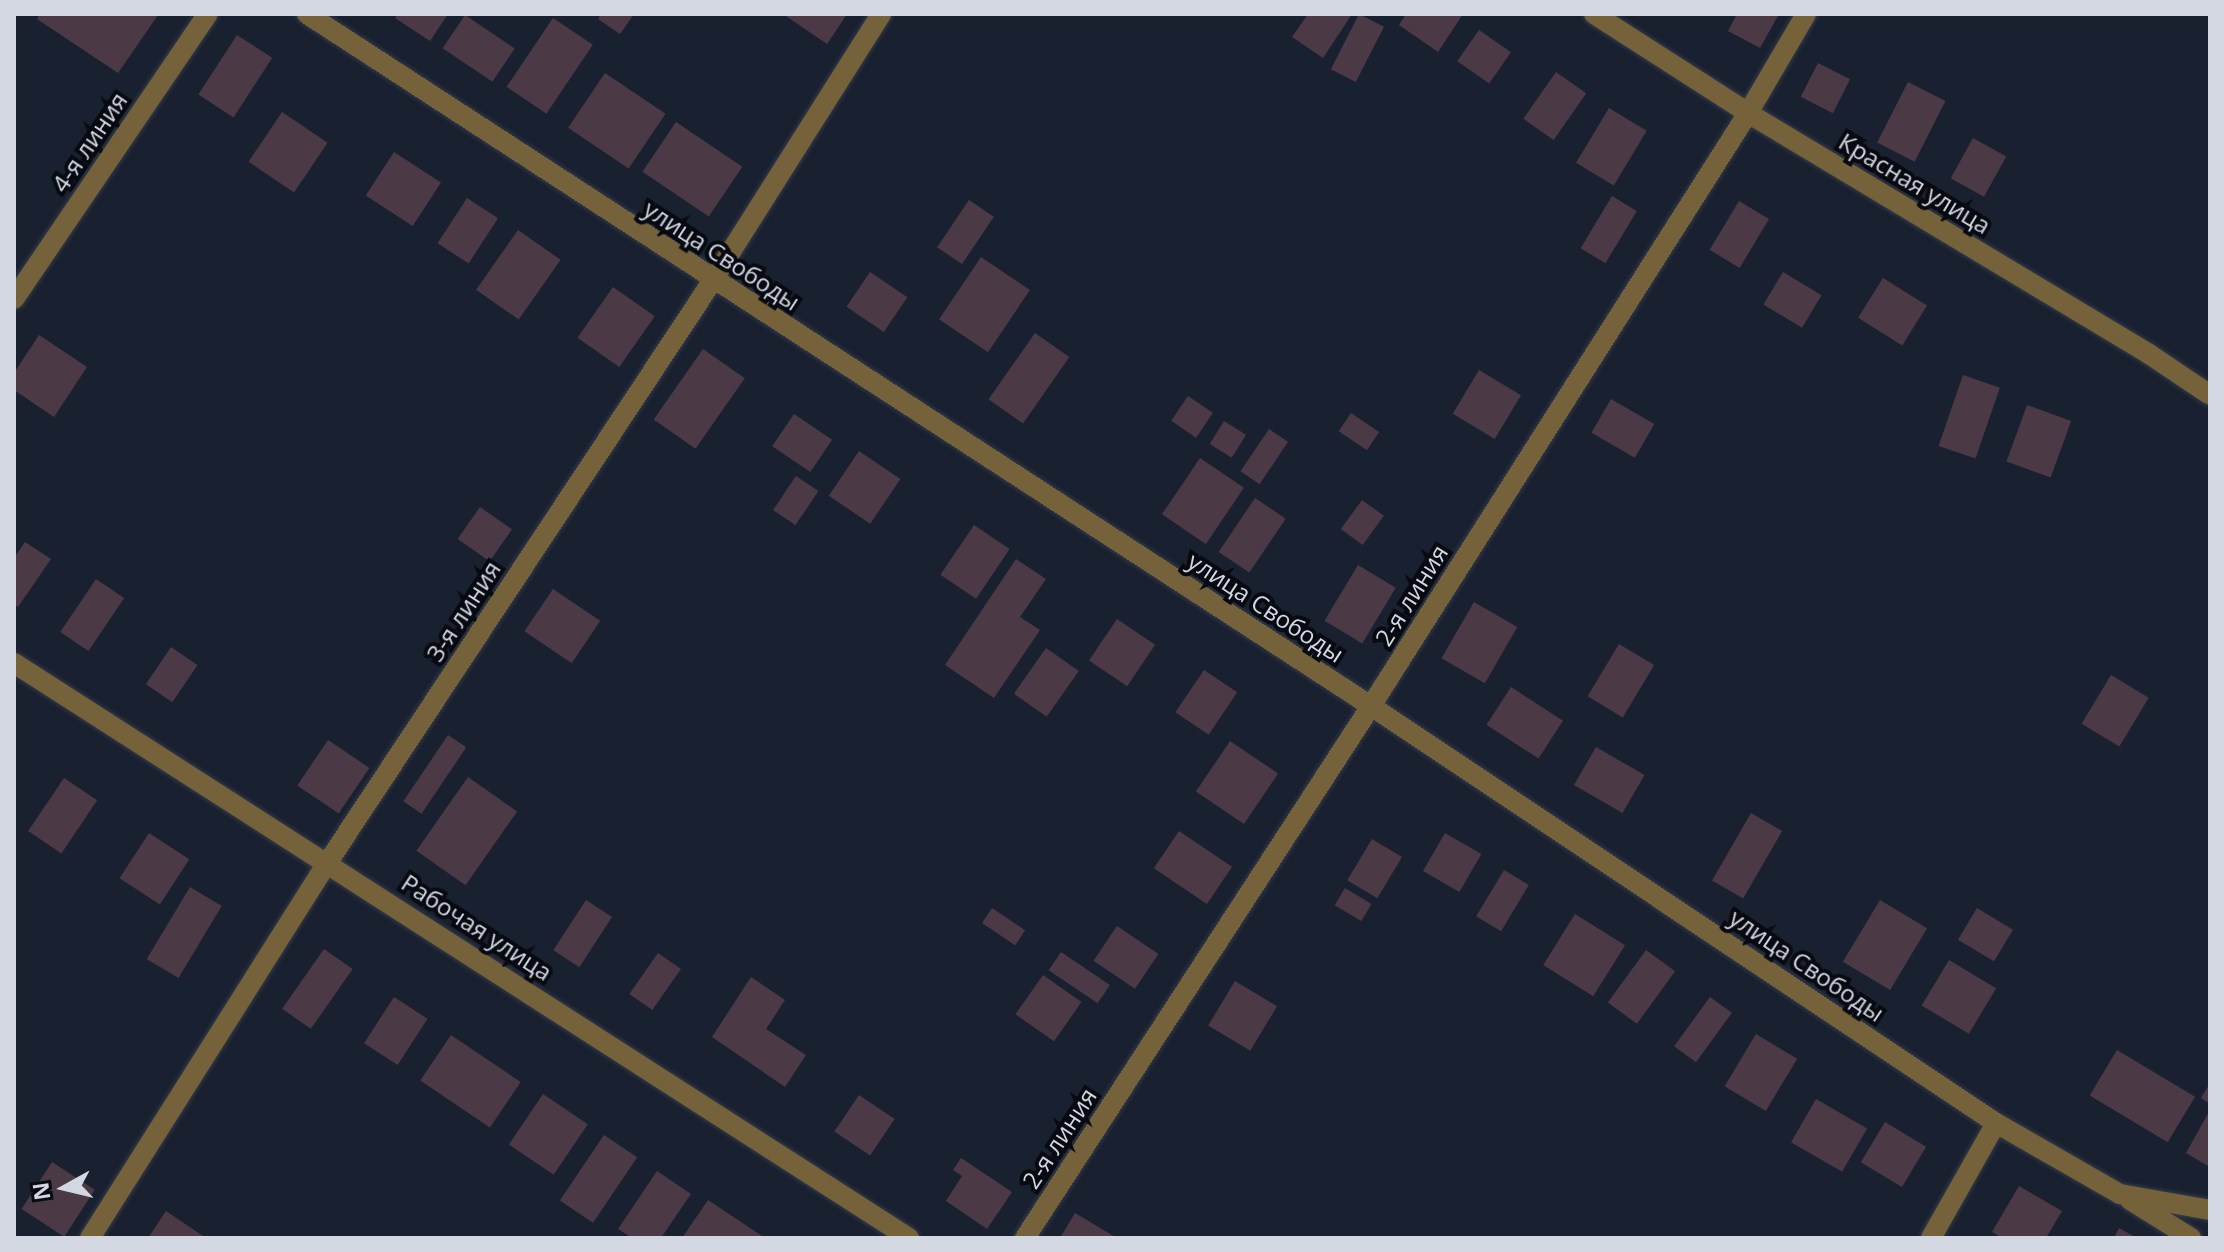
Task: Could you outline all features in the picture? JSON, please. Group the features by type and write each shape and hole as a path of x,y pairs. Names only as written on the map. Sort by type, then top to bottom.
{"street":[{"name":"4-я линия","path":"14,299 208,14"},
{"name":"улица Свободы","path":"307,14 1371,706 1996,1123 2120,1194 2210,1210"},
{"name":"3-я линия","path":"90,1238 328,862 713,280 881,14"},
{"name":"Красная улица","path":"1594,14 1748,113 2149,354 2210,395"},
{"name":"2-я линия","path":"1025,1238 1371,706 1748,113 1806,14"},
{"name":"Рабочая улица","path":"14,663 909,1238"},
{"path":"1931,1238 1996,1123"},
{"path":"2120,1194 2191,1238"}],"building":[{"path":"40,14 158,15 118,73 37,19"},
{"path":"398,14 448,14 430,41 395,18"},
{"path":"601,14 634,14 620,34 598,19"},
{"path":"783,14 847,14 827,44"},
{"path":"1308,14 1352,14 1323,58 1292,37"},
{"path":"1359,14 1384,27 1356,82 1331,69"},
{"path":"1406,14 1463,14 1438,52 1399,25"},
{"path":"1737,14 1779,14 1760,48 1728,31"},
{"path":"465,15 515,49 492,82 443,48"},
{"path":"553,18 593,45 546,114 507,87"},
{"path":"1479,30 1511,52 1489,83 1457,61"},
{"path":"237,35 272,58 234,117 198,95"},
{"path":"1818,63 1850,79 1833,113 1801,97"},
{"path":"1556,72 1586,93 1554,140 1523,119"},
{"path":"605,73 666,114 629,169 568,128"},
{"path":"1908,82 1945,101 1915,162 1877,143"},
{"path":"1609,108 1647,131 1614,186 1576,163"},
{"path":"282,112 328,143 294,192 248,162"},
{"path":"676,122 742,167 709,216 642,172"},
{"path":"1973,138 2006,156 1984,197 1951,178"},
{"path":"394,152 441,182 413,226 366,196"},
{"path":"1612,196 1637,211 1605,263 1581,248"},
{"path":"467,198 498,218 469,263 438,243"},
{"path":"969,200 994,217 962,264 937,247"},
{"path":"1739,201 1769,219 1740,268 1710,250"},
{"path":"518,230 561,260 519,320 476,290"},
{"path":"981,257 1030,290 988,352 939,319"},
{"path":"870,272 907,297 884,332 847,307"},
{"path":"1783,272 1822,295 1802,328 1763,305"},
{"path":"1883,278 1927,306 1902,345 1858,318"},
{"path":"613,287 655,316 619,367 577,338"},
{"path":"1035,333 1069,357 1023,423 989,399"},
{"path":"39,335 87,367 54,417 14,390 14,373"},
{"path":"703,349 745,378 695,449 654,419"},
{"path":"1479,370 1521,395 1495,439 1453,414"},
{"path":"1963,375 2000,388 1975,459 1939,446"},
{"path":"1188,396 1213,413 1196,438 1171,421"},
{"path":"1611,399 1654,424 1635,458 1592,433"},
{"path":"2027,405 2071,421 2051,477 2006,461"},
{"path":"1351,413 1379,432 1367,450 1339,431"},
{"path":"794,414 832,440 810,472 772,446"},
{"path":"1224,421 1246,435 1232,458 1210,444"},
{"path":"1269,429 1288,442 1260,484 1240,471"},
{"path":"859,451 900,479 870,524 829,496"},
{"path":"1200,458 1244,488 1206,544 1162,514"},
{"path":"796,476 818,491 795,525 773,510"},
{"path":"1255,498 1286,519 1249,573 1219,552"},
{"path":"1362,500 1384,516 1363,545 1341,529"},
{"path":"480,507 512,529 490,561 458,539"},
{"path":"974,525 1010,549 976,599 940,575"},
{"path":"25,542 51,559 18,607 14,604 14,558"},
{"path":"1016,559 1046,579 1020,617 1040,630 994,698 945,665"},
{"path":"1358,565 1396,588 1362,643 1325,621"},
{"path":"96,579 124,598 88,651 60,632"},
{"path":"553,589 600,621 572,663 524,631"},
{"path":"1474,602 1517,627 1485,683 1442,658"},
{"path":"1117,619 1155,645 1127,686 1089,660"},
{"path":"1619,644 1654,665 1623,717 1588,696"},
{"path":"171,647 198,665 172,702 146,684"},
{"path":"1046,648 1079,671 1047,717 1014,694"},
{"path":"1204,670 1237,692 1209,735 1175,712"},
{"path":"2111,675 2149,698 2119,747 2082,724"},
{"path":"1511,687 1563,721 1538,759 1486,725"},
{"path":"448,735 466,747 422,814 403,801"},
{"path":"328,740 369,768 339,814 297,786"},
{"path":"1230,741 1278,773 1244,824 1196,792"},
{"path":"1596,747 1644,775 1622,813 1574,785"},
{"path":"468,777 517,811 466,885 416,851"},
{"path":"64,778 97,800 61,853 28,831"},
{"path":"1751,813 1782,831 1743,899 1712,881"},
{"path":"1179,831 1232,867 1207,904 1154,868"},
{"path":"149,833 189,859 160,904 120,878"},
{"path":"1445,833 1481,854 1459,892 1423,871"},
{"path":"1372,839 1402,857 1377,898 1347,880"},
{"path":"1504,870 1529,885 1501,931 1476,916"},
{"path":"190,887 222,906 178,978 147,959"},
{"path":"1345,888 1372,904 1361,921 1335,905"},
{"path":"586,900 612,917 579,967 553,950"},
{"path":"1880,900 1927,928 1890,990 1843,962"},
{"path":"992,908 1025,930 1015,945 982,923"},
{"path":"1977,908 2013,930 1994,961 1958,940"},
{"path":"1575,914 1625,945 1593,996 1543,965"},
{"path":"1117,926 1158,954 1135,989 1094,961"},
{"path":"324,949 353,969 311,1029 282,1009"},
{"path":"1646,950 1675,971 1637,1024 1608,1003"},
{"path":"1061,952 1110,985 1098,1003 1049,970"},
{"path":"658,953 681,969 652,1010 629,994"},
{"path":"1949,960 1996,988 1969,1034 1922,1005"},
{"path":"1043,975 1082,1002 1054,1041 1015,1014"},
{"path":"751,977 785,1000 766,1029 806,1055 785,1087 712,1037"},
{"path":"1235,981 1277,1006 1250,1051 1208,1026"},
{"path":"394,997 428,1019 398,1065 364,1043"},
{"path":"1710,997 1732,1013 1696,1062 1674,1046"},
{"path":"1756,1034 1797,1059 1766,1111 1725,1086"},
{"path":"451,1035 521,1082 490,1128 420,1081"},
{"path":"2117,1050 2195,1097 2168,1142 2090,1095"},
{"path":"2210,1083 2210,1104 2201,1098"},
{"path":"543,1094 588,1124 554,1175 509,1145"},
{"path":"859,1095 895,1119 870,1156 834,1131"},
{"path":"1816,1099 1867,1128 1842,1172 1791,1142"},
{"path":"2210,1110 2210,1162 2208,1166 2186,1153"},
{"path":"1885,1122 1926,1147 1902,1187 1861,1162"},
{"path":"604,1135 637,1157 593,1223 560,1200"},
{"path":"961,1158 1012,1192 987,1229 946,1201 962,1176 953,1170"},
{"path":"52,1162 95,1190 64,1237 22,1209"},
{"path":"657,1171 691,1194 661,1238 632,1238 618,1229"},
{"path":"2019,1186 2062,1211 2046,1238 2002,1238 1992,1232"},
{"path":"708,1200 765,1238 682,1238"},
{"path":"166,1211 206,1238 148,1238"},
{"path":"1075,1213 1117,1238 1060,1238"},
{"path":"2119,1228 2137,1238 2114,1238"}]}
